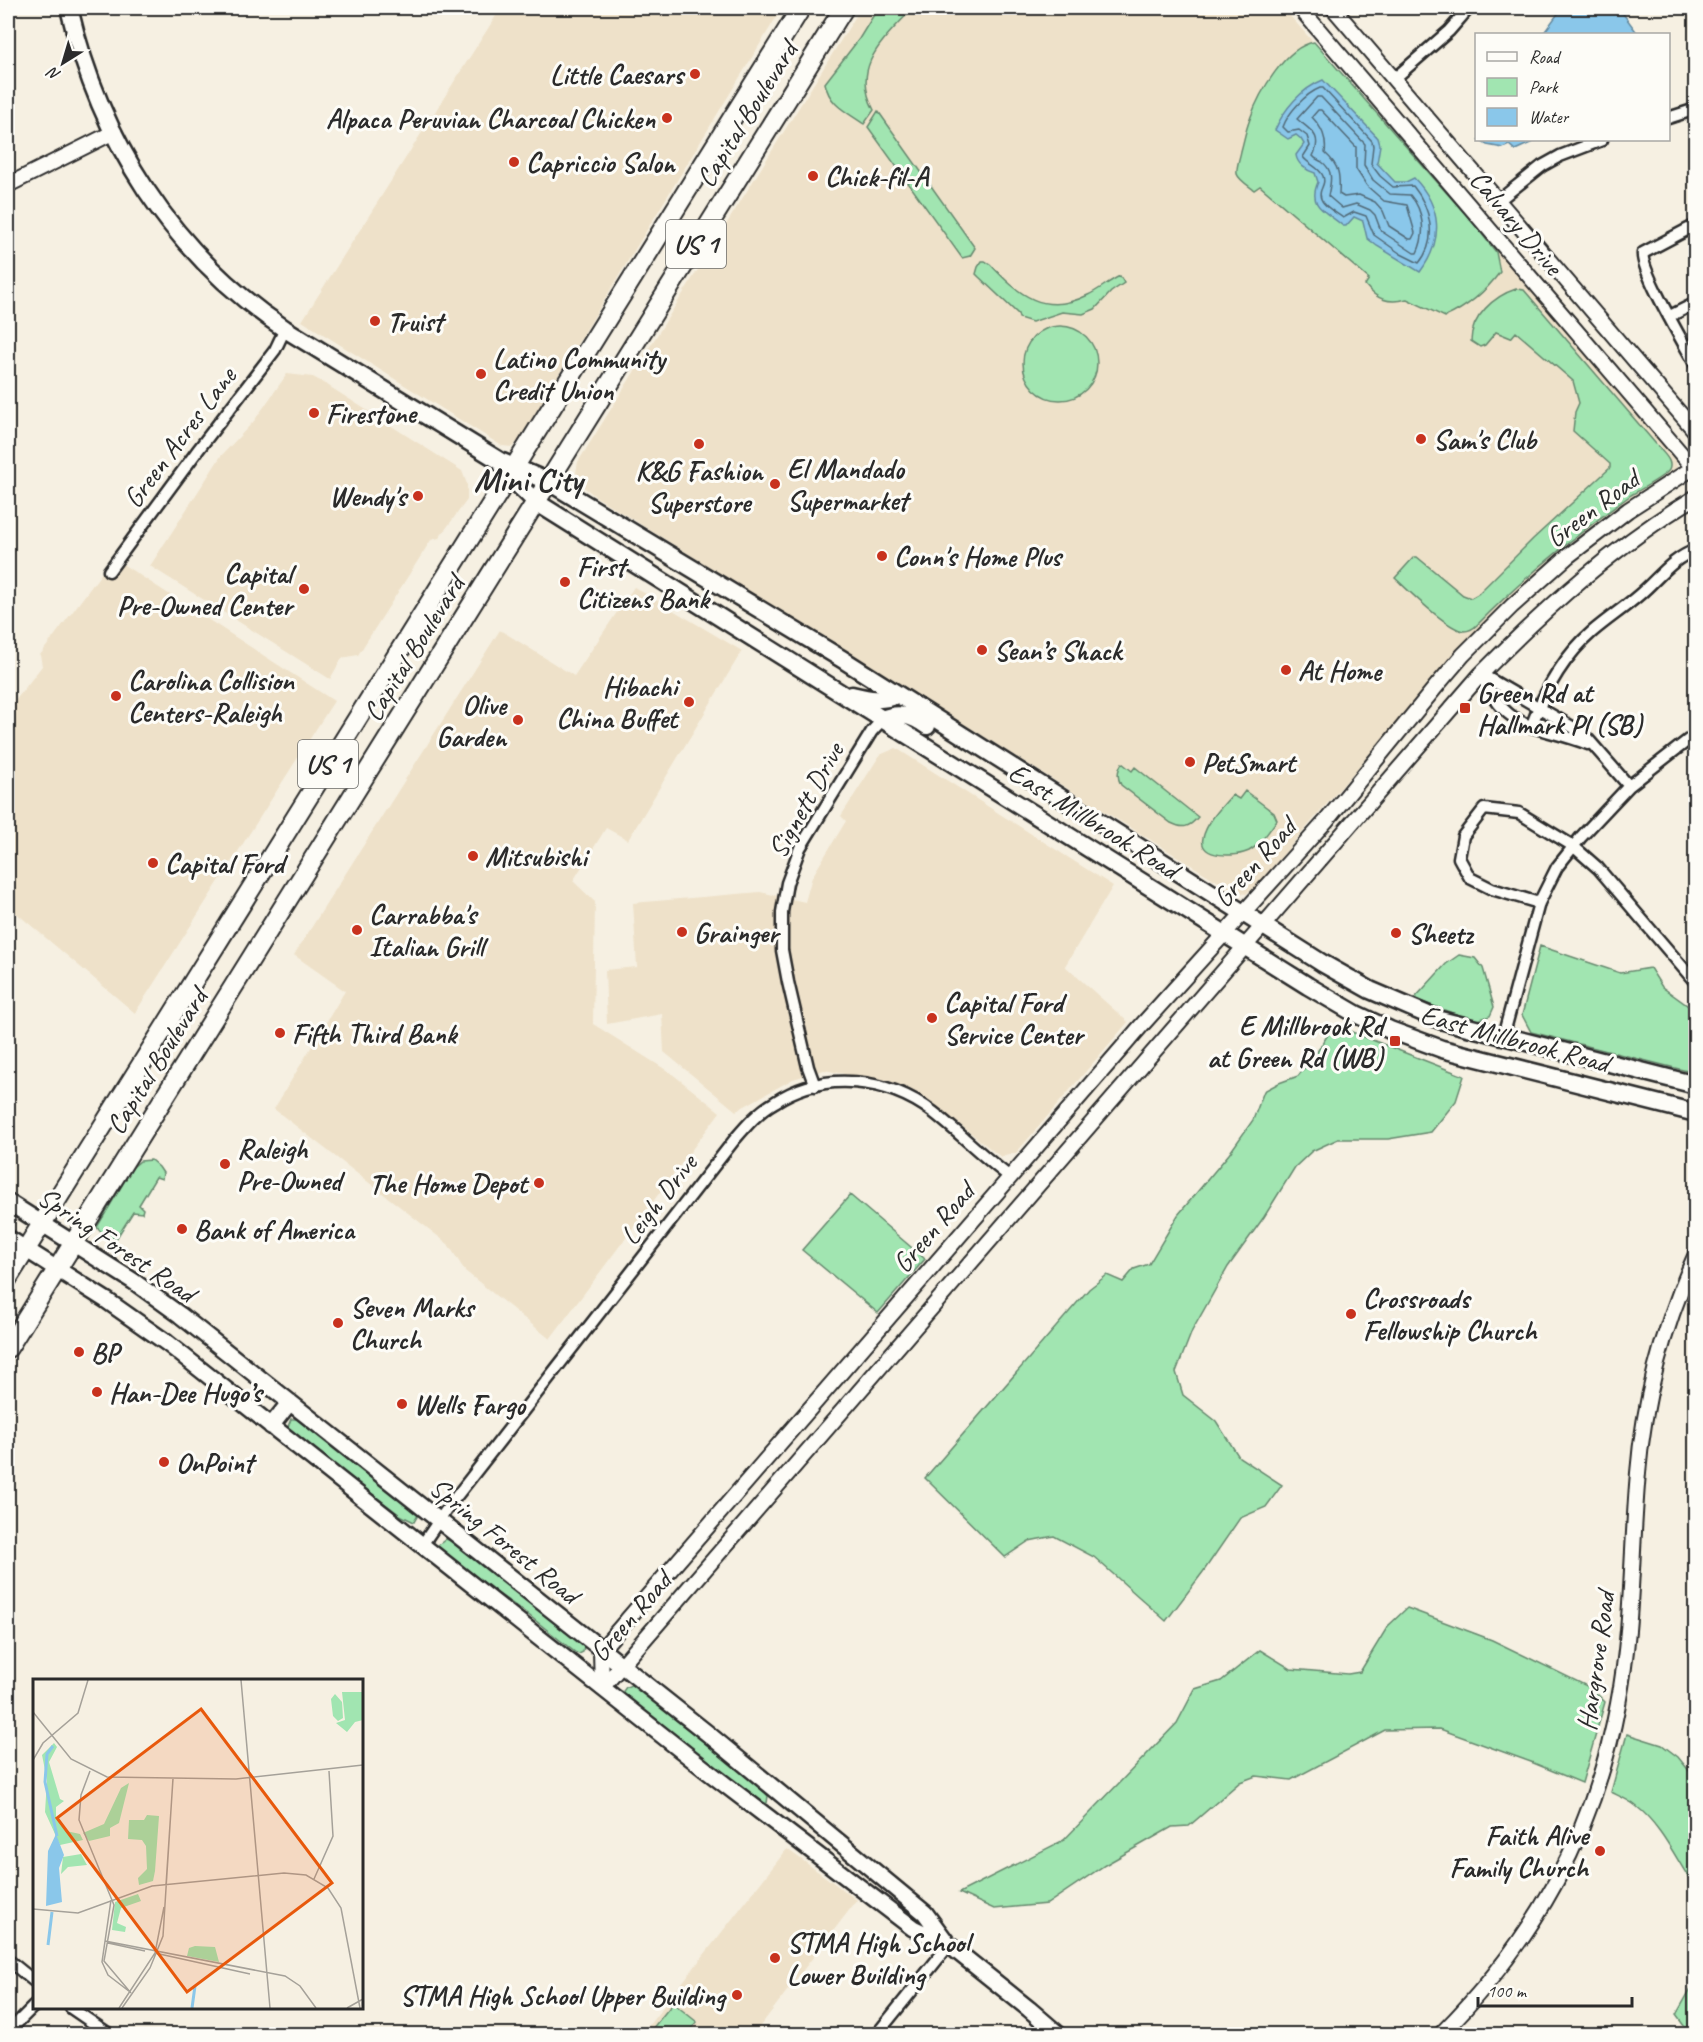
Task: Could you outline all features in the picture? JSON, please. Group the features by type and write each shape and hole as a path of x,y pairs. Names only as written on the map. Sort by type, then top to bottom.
{"highway":[{"name":"Capital Boulevard","path":"8,1278 508,467 801,8"},
{"name":"Capital Boulevard","path":"8,1348 844,8"}],"main road":[{"path":"69,8 89,79 114,132 143,185 187,244 232,290 285,329 508,467"},
{"name":"East Millbrook Road","path":"508,467 549,482 842,659 1322,963 1388,999 1440,1020 1695,1085"},
{"name":"East Millbrook Road","path":"508,467 536,501 1339,1004 1407,1037 1452,1052 1695,1113"},
{"path":"839,692 872,700 888,699 897,695"},
{"path":"883,719 898,715 910,716 953,742 991,752"},
{"name":"Spring Forest Road","path":"8,1202 149,1292 290,1402 707,1732 925,1913 949,1945"},
{"name":"Spring Forest Road","path":"8,1238 137,1321 706,1770 913,1928 949,1945 1058,2034"},
{"path":"271,1426 290,1402"}],"street":[{"name":"Calvary Drive","path":"1300,8 1695,468"},
{"path":"1311,21 1324,8"},
{"name":"Calvary Drive","path":"1333,8 1695,432"},
{"path":"1394,79 1449,31 1468,8"},
{"path":"1670,117 1695,109"},
{"path":"8,185 114,132"},
{"path":"1498,201 1542,166 1560,156 1599,141"},
{"path":"1695,225 1642,253 1641,258 1695,366"},
{"path":"1670,316 1695,303"},
{"name":"Green Acres Lane","path":"109,571 275,350 285,329"},
{"name":"Green Road","path":"602,1688 601,1650 1224,933 1326,821 1438,682 1512,606 1568,556 1628,510 1695,468"},
{"name":"Green Road","path":"602,1688 1481,674 1536,619 1592,570 1652,525 1695,497"},
{"path":"1531,728 1539,707 1564,661 1591,633 1639,596 1681,555 1695,550"},
{"path":"1464,656 1481,674 1574,728 1594,746 1629,786"},
{"path":"1481,674 1488,689 1507,714 1531,728 1571,737 1594,746"},
{"name":"Signett Drive","path":"814,1086 782,950 784,898 793,864 804,839 872,731 883,719"},
{"path":"1503,1037 1539,903 1557,867 1573,846 1629,786 1694,740"},
{"path":"1539,903 1492,889 1470,878 1459,858 1463,836 1484,809 1519,813 1573,846 1598,868 1695,982"},
{"path":"1326,821 1342,834"},
{"name":"Leigh Drive","path":"422,1545 735,1139 759,1113 776,1101 814,1086 841,1081 863,1082 894,1090 932,1111 1010,1178"},
{"path":"1010,1178 1031,1193"},
{"name":"Hargrove Road","path":"1441,2034 1489,1982 1518,1945 1544,1905 1558,1881 1583,1825 1604,1769 1619,1703 1628,1630 1638,1472 1646,1411 1669,1321 1695,1254"},
{"path":"844,1369 864,1387"},
{"path":"791,1430 811,1448"},
{"path":"878,2034 949,1945"},
{"path":"8,1960 33,1980"},
{"path":"8,2032 33,2007"},
{"path":"74,2009 109,2034"}],"shaded area":[{"path":"501,8 782,8 519,440 512,447 502,446 302,321"},
{"path":"861,8 1283,8 1474,224 1675,457 1677,467 1671,475 1521,590 1472,635 1257,885 1246,894 1233,891 595,496 579,483 576,472 578,462"},
{"path":"287,374 313,377 324,383 462,471 467,484 467,500 439,538 431,540 358,655 342,658 330,679 150,566 221,456 254,421"},
{"path":"113,558 334,701 135,1013 8,906 8,710 42,666 40,655"},
{"path":"634,587 742,651 628,840 606,828 573,881 595,902 593,1024 671,1073 720,1112 550,1339 465,1271 448,1244 274,1109 345,991 294,955 500,630 574,676"},
{"path":"896,748 1113,886 1065,966 1128,1022 1016,1153 1001,1157 944,1112 898,1084 824,1070 793,1079 736,1111 664,1052 662,1014 607,1024 605,970 637,967 633,903 760,892 805,902 812,877 846,821 841,816 880,755"},
{"path":"787,1849 857,1900 754,2034 642,2034"}],"green space":[{"path":"878,8 913,8 882,42 868,66 866,79 868,94 874,110 864,124 845,112 830,97 825,83 859,39"},
{"path":"1314,42 1496,252 1500,272 1476,298 1445,317 1407,299 1389,301 1374,294 1365,285 1369,279 1260,186 1254,190 1237,174 1247,127 1254,108 1274,73 1293,52"},
{"path":"878,111 975,248 970,256 962,258 868,127"},
{"path":"982,261 990,264 1022,293 1045,303 1058,304 1072,301 1092,293 1120,276 1124,283 1111,292 1095,309 1083,314 1062,312 1032,322 1019,318 1018,314 976,274"},
{"path":"1516,289 1524,290 1664,454 1670,467 1663,475 1631,495 1570,541 1475,626 1464,631 1438,617 1395,578 1414,557 1417,557 1463,595 1471,598 1478,594 1533,539 1610,468 1610,464 1573,431 1575,412 1579,403 1573,381 1516,332 1511,338 1496,332 1485,345 1480,347 1471,341 1475,324 1485,309 1492,302"},
{"path":"1060,326 1081,332 1091,342 1097,363 1091,384 1081,394 1060,400 1039,394 1029,384 1023,363 1029,342 1039,332"},
{"path":"1122,763 1132,771 1135,767 1198,817 1186,826 1171,823 1121,785 1118,774"},
{"path":"1245,791 1274,813 1277,820 1261,841 1249,851 1220,855 1206,850 1203,838 1211,820 1232,795 1239,799"},
{"path":"1540,946 1620,973 1650,968 1662,987 1695,1011 1695,1073 1531,1032 1522,1015"},
{"path":"1459,955 1475,958 1483,968 1494,1007 1490,1016 1477,1020 1414,999 1446,964"},
{"path":"1334,1025 1464,1076 1456,1101 1431,1132 1388,1139 1338,1139 1312,1151 1295,1167 1264,1217 1228,1267 1192,1331 1176,1372 1183,1395 1216,1421 1239,1457 1282,1485 1266,1507 1240,1518 1166,1621 1094,1557 1054,1536 1029,1541 1005,1557 925,1478 1089,1289 1107,1275 1123,1282 1134,1269 1149,1264 1178,1215 1229,1154 1253,1120 1264,1091 1298,1076"},
{"path":"151,1160 163,1173 162,1179 156,1177 139,1205 143,1209 142,1213 133,1212 116,1239 110,1238 97,1227 133,1167 140,1161"},
{"path":"850,1195 925,1259 878,1313 802,1250"},
{"path":"291,1419 297,1419 418,1515 414,1522 400,1515 287,1429"},
{"path":"446,1539 584,1646 583,1652 576,1653 526,1613 442,1555 437,1546"},
{"path":"1407,1608 1492,1640 1591,1688 1605,1702 1582,1783 1440,1729 1385,1730 1291,1780 1256,1776 1240,1782 1189,1826 1172,1827 1105,1865 1047,1904 994,1909 959,1893 1064,1840 1177,1723 1195,1689 1221,1681 1260,1650 1291,1669 1348,1674 1360,1672 1388,1626"},
{"path":"631,1685 756,1783 768,1796 767,1803 761,1804 621,1694 626,1687"},
{"path":"1627,1734 1662,1745 1678,1757 1695,1778 1695,1887 1646,1814 1624,1798 1611,1792"},
{"path":"1695,1969 1695,2034 1690,2034 1676,2015 1694,1983"},
{"path":"673,2003 697,2022 687,2034 648,2034"}],"water":[{"path":"1562,8 1619,8 1637,33 1544,33"},
{"path":"1323,80 1378,138 1380,145 1377,163 1395,182 1406,182 1414,178 1430,200 1435,212 1436,236 1428,260 1420,272 1367,238 1363,221 1354,217 1346,226 1343,226 1320,208 1315,197 1318,182 1315,173 1303,167 1296,155 1304,144 1296,135 1288,139 1275,130 1294,100"},
{"path":"1481,141 1535,141 1515,150 1509,145 1503,148 1487,145"}],"place":[{"name":"Little Caesars","path":"695,74"},
{"name":"Alpaca Peruvian Charcoal Chicken","path":"667,118"},
{"name":"Capriccio Salon","path":"514,162"},
{"name":"Chick-fil-A","path":"813,176"},
{"name":"Truist","path":"375,321"},
{"name":"Latino Community Credit Union","path":"481,374"},
{"name":"Firestone","path":"314,413"},
{"name":"Sam's Club","path":"1421,439"},
{"name":"K&G Fashion Superstore","path":"699,444"},
{"name":"El Mandado Supermarket","path":"775,484"},
{"name":"Wendy's","path":"418,496"},
{"name":"Conn's Home Plus","path":"882,556"},
{"name":"First Citizens Bank","path":"565,582"},
{"name":"Capital Pre-Owned Center","path":"304,589"},
{"name":"Sean’s Shack","path":"982,650"},
{"name":"At Home","path":"1286,670"},
{"name":"Carolina Collision Centers-Raleigh","path":"116,696"},
{"name":"Hibachi China Buffet","path":"689,702"},
{"name":"Green Rd at Hallmark Pl (SB)","path":"1465,708"},
{"name":"Olive Garden","path":"518,720"},
{"name":"PetSmart","path":"1190,762"},
{"name":"Mitsubishi","path":"473,856"},
{"name":"Capital Ford","path":"153,863"},
{"name":"Carrabba's Italian Grill","path":"357,930"},
{"name":"Grainger","path":"682,932"},
{"name":"Sheetz","path":"1396,933"},
{"name":"Capital Ford Service Center","path":"932,1018"},
{"name":"Fifth Third Bank","path":"280,1033"},
{"name":"E Millbrook Rd at Green Rd (WB)","path":"1395,1041"},
{"name":"Raleigh Pre-Owned","path":"225,1164"},
{"name":"The Home Depot","path":"539,1183"},
{"name":"Bank of America","path":"182,1229"},
{"name":"Crossroads Fellowship Church","path":"1351,1314"},
{"name":"Seven Marks Church","path":"338,1323"},
{"name":"BP","path":"79,1352"},
{"name":"Han-Dee Hugo’s","path":"97,1392"},
{"name":"Wells Fargo","path":"402,1404"},
{"name":"OnPoint","path":"164,1462"},
{"name":"Faith Alive Family Church","path":"1600,1851"},
{"name":"STMA High School Lower Building","path":"775,1958"},
{"name":"STMA High School Upper Building","path":"737,1995"}],"district":[{"name":"Mini City","path":"528,479"}]}
